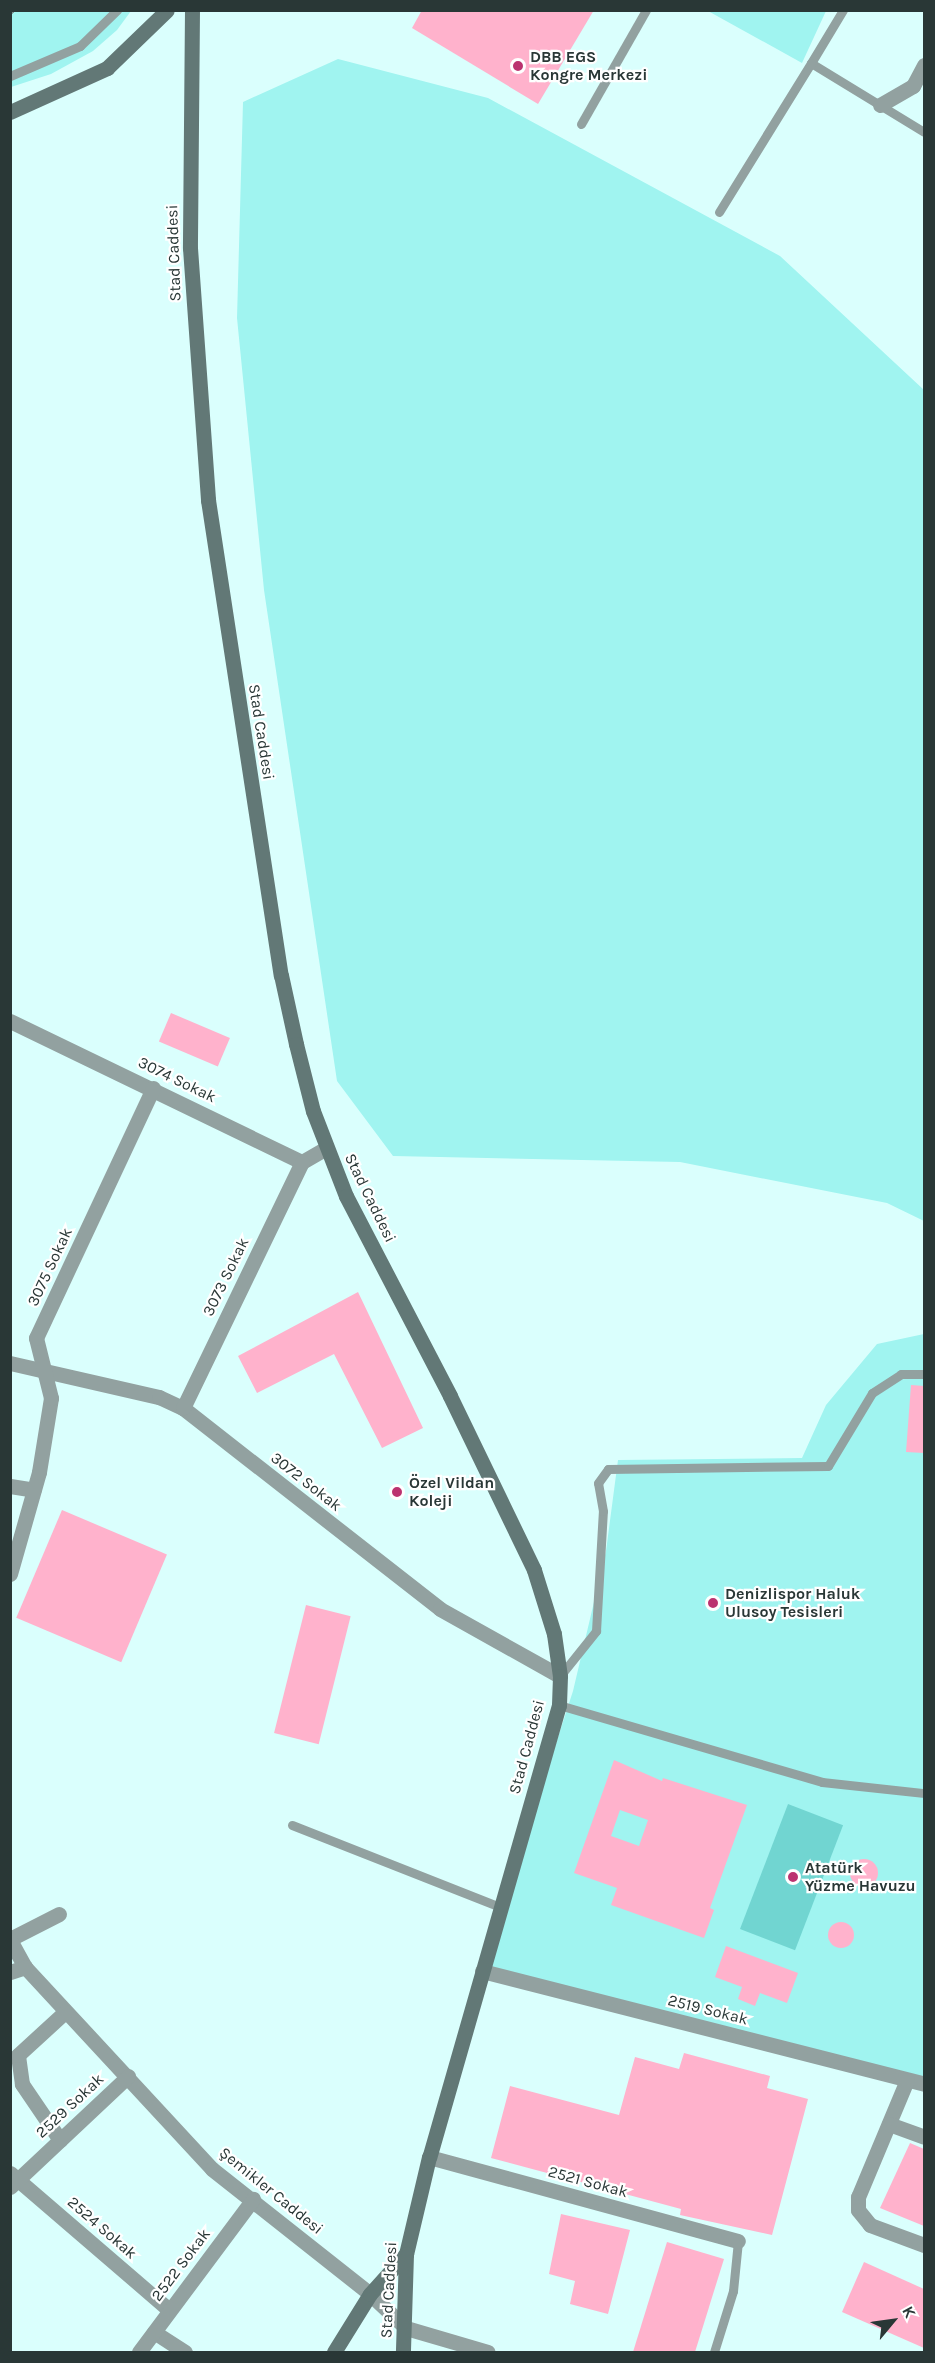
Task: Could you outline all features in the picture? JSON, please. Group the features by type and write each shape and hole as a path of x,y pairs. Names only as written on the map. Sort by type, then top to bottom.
{"street":[{"path":"10,112 107,68 167,10"},
{"name":"Stad Caddesi","path":"192,10 190,248 208,500 281,975 304,1077 326,1148 534,1570 554,1634 560,1676 559,1705 429,2157 406,2254 406,2328 403,2352"},
{"path":"880,105 913,86 924,64"},
{"name":"3074 Sokak","path":"10,1021 153,1088 302,1162"},
{"name":"3075 Sokak","path":"10,1574 34,1490 51,1398 45,1370 38,1354 36,1338 153,1088"},
{"path":"302,1162 326,1148"},
{"name":"3073 Sokak","path":"183,1408 302,1162"},
{"name":"3072 Sokak","path":"10,1363 159,1397 183,1408 440,1609 560,1676"},
{"path":"10,1486 34,1490"},
{"path":"10,1940 59,1914"},
{"name":"Şemikler Caddesi","path":"10,1940 18,1970 65,2012 128,2076 212,2169 253,2199 369,2294 406,2328 488,2352"},
{"name":"2519 Sokak","path":"482,1971 924,2084"},
{"path":"60,2140 22,2084 18,2055 65,2012"},
{"name":"2529 Sokak","path":"13,2180 60,2140 128,2076"},
{"path":"907,2080 858,2197 858,2210 870,2225 924,2245"},
{"path":"889,2124 924,2137"},
{"name":"2521 Sokak","path":"429,2157 738,2241"},
{"name":"2524 Sokak","path":"13,2180 170,2310"},
{"name":"2522 Sokak","path":"139,2352 253,2199"},
{"path":"334,2352 369,2294 406,2254"},
{"path":"154,2332 185,2352"}],"lane":[{"path":"10,76 80,46 117,10"},
{"path":"581,124 646,10"},
{"path":"719,212 843,10"},
{"path":"811,63 924,132"},
{"path":"560,1676 596,1630 603,1512 598,1483 608,1469 828,1466 872,1393 901,1374 924,1374"},
{"path":"559,1705 822,1782 924,1793"},
{"path":"292,1825 500,1906"},
{"path":"714,2352 733,2291 738,2241"}],"shaded area":[{"path":"11,11 131,11 117,30 93,51 51,74 11,87"},
{"path":"708,11 826,11 802,63"},
{"path":"338,59 488,98 780,256 924,390 924,1221 887,1203 680,1162 393,1156 337,1081 264,590 237,318 243,102"},
{"path":"924,1334 924,2082 482,1971 573,1691 606,1551 618,1460 802,1458 826,1405 877,1344"},
{"name":"Atatürk Yüzme Havuzu","path":"788,1804 843,1825 795,1950 740,1929"}],"building":[{"name":"DBB EGS Kongre Merkezi","path":"422,10 594,10 538,104 412,28"},
{"path":"171,1013 230,1038 218,1067 159,1042"},
{"path":"358,1292 423,1428 382,1448 334,1354 257,1393 238,1356"},
{"path":"911,1385 924,1386 924,1453 906,1452"},
{"path":"62,1510 167,1555 121,1662 16,1618"},
{"path":"306,1605 351,1616 319,1744 274,1733"},
{"path":"614,1760 662,1781 663,1778 747,1805 710,1908 714,1910 704,1938 611,1905 617,1888 574,1873","holes":["620,1810 648,1820 639,1846 611,1836"]},
{"path":"864,1859 874,1863 878,1873 874,1883 864,1887 854,1883 850,1873 854,1863"},
{"path":"841,1922 850,1926 854,1935 850,1944 841,1948 832,1944 828,1935 832,1926"},
{"path":"726,1946 798,1973 787,2003 760,1993 755,2006 738,1999 742,1987 715,1977"},
{"path":"684,2053 770,2076 767,2088 808,2099 772,2235 680,2215 681,2209 491,2158 510,2086 619,2115 635,2057 679,2069"},
{"path":"910,2143 924,2149 924,2226 880,2208"},
{"path":"561,2214 630,2230 608,2314 570,2304 575,2281 549,2274"},
{"path":"667,2242 724,2259 695,2352 633,2352"},
{"path":"864,2262 924,2289 924,2348 842,2312"}],"place":[{"name":"DBB EGS Kongre Merkezi","path":"518,66"},
{"name":"Özel Vildan Koleji","path":"397,1492"},
{"name":"Denizlispor Haluk Ulusoy Tesisleri","path":"713,1603"},
{"name":"Atatürk Yüzme Havuzu","path":"793,1877"}]}
